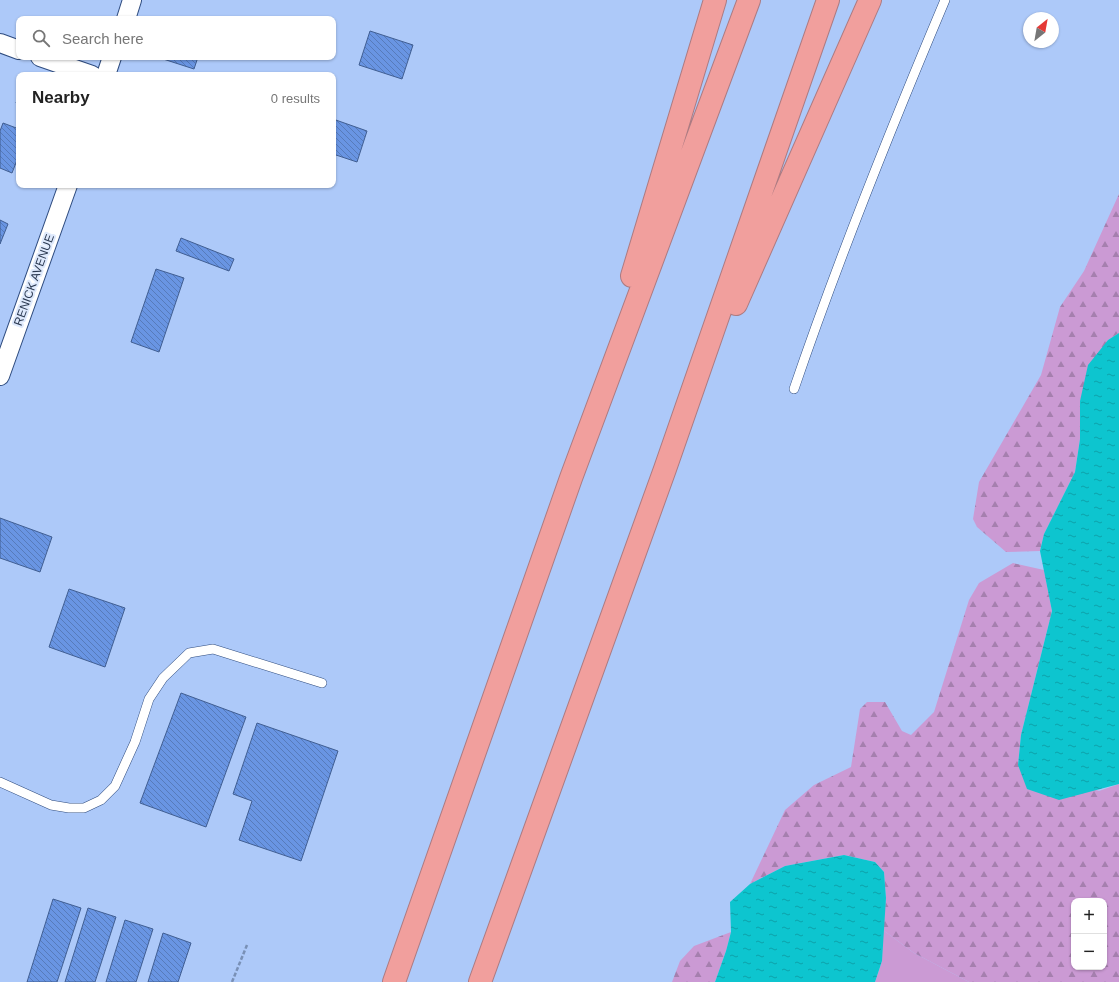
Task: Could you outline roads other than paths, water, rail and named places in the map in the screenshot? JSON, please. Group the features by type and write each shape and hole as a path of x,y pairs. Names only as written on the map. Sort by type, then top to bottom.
{"highway":[{"path":"571,478 715,0"},
{"path":"394,982 571,478 749,0"},
{"path":"480,982 665,469 828,0"},
{"path":"665,469 841,62 870,0"}],"street":[{"path":"127,16 132,0"},
{"path":"0,43 16,49"},
{"path":"49,60 83,72"},
{"path":"107,72 111,60"},
{"name":"RENICK AVENUE","path":"0,376 67,188"}],"lane":[{"path":"794,389 821,311 889,134 946,0"},
{"path":"0,782 51,804 69,808 84,808 101,800 115,786 135,742 150,699 163,678 189,653 213,649 322,683"}],"water":[{"path":"1119,333 1119,784 1059,800 1027,789 1018,765 1021,735 1052,611 1040,551 1044,534 1075,472 1080,439 1080,401 1088,365 1108,340"},
{"path":"844,855 875,862 884,872 886,898 882,961 875,982 715,982 731,932 730,902 750,884 785,866"}]}
